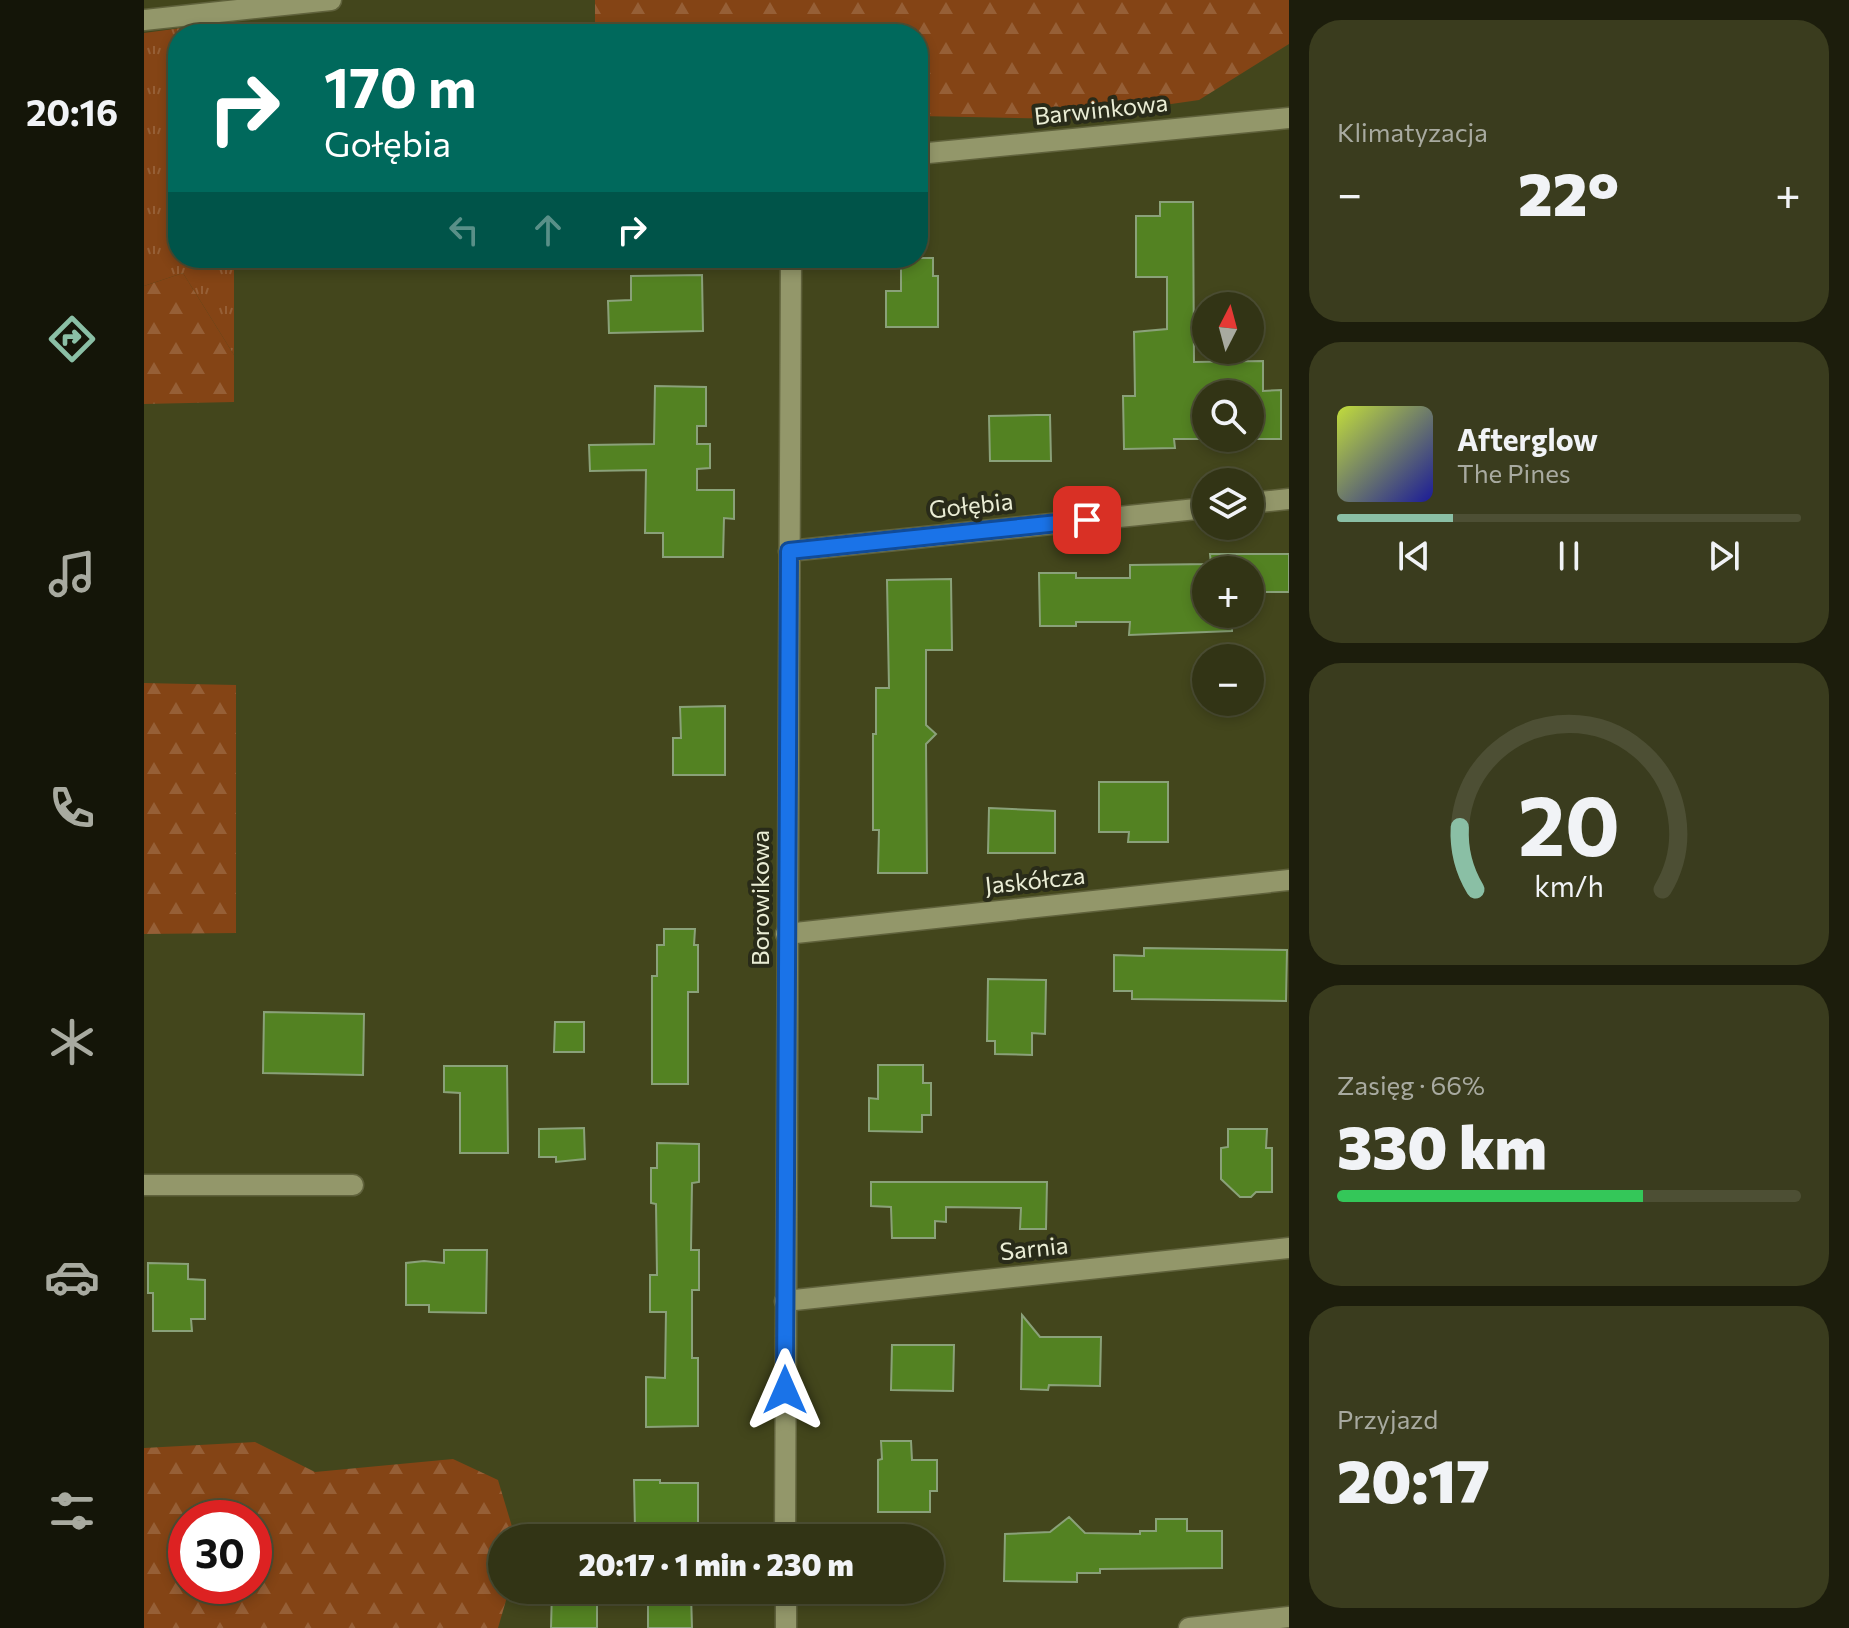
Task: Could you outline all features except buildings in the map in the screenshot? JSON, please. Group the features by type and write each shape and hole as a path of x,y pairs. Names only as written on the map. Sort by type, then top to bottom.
{"street":[{"path":"144,20 331,0"},
{"name":"Barwinkowa","path":"928,153 1289,118"},
{"name":"Borowikowa","path":"785,1524 791,268"},
{"path":"1264,502 1289,499"},
{"name":"Gołębia","path":"789,551 1192,509"},
{"name":"Jaskółcza","path":"786,934 1289,880"},
{"path":"144,1185 353,1185"},
{"name":"Sarnia","path":"785,1301 1289,1248"},
{"path":"786,1604 786,1628"},
{"path":"1189,1628 1289,1617"}],"green space":[{"path":"595,0 1289,0 1289,44 1199,100 1067,119 928,116 928,24 595,24"},
{"path":"168,30 168,268 234,268 234,355 183,273 144,286 144,33"},
{"path":"183,273 234,355 234,402 144,404 144,286"},
{"path":"144,683 236,685 236,933 144,934"},
{"path":"255,1442 315,1472 453,1459 498,1480 511,1524 488,1524 488,1604 505,1604 498,1628 144,1628 144,1448"}],"route":[{"path":"785,1390 789,551 1087,520"}]}
